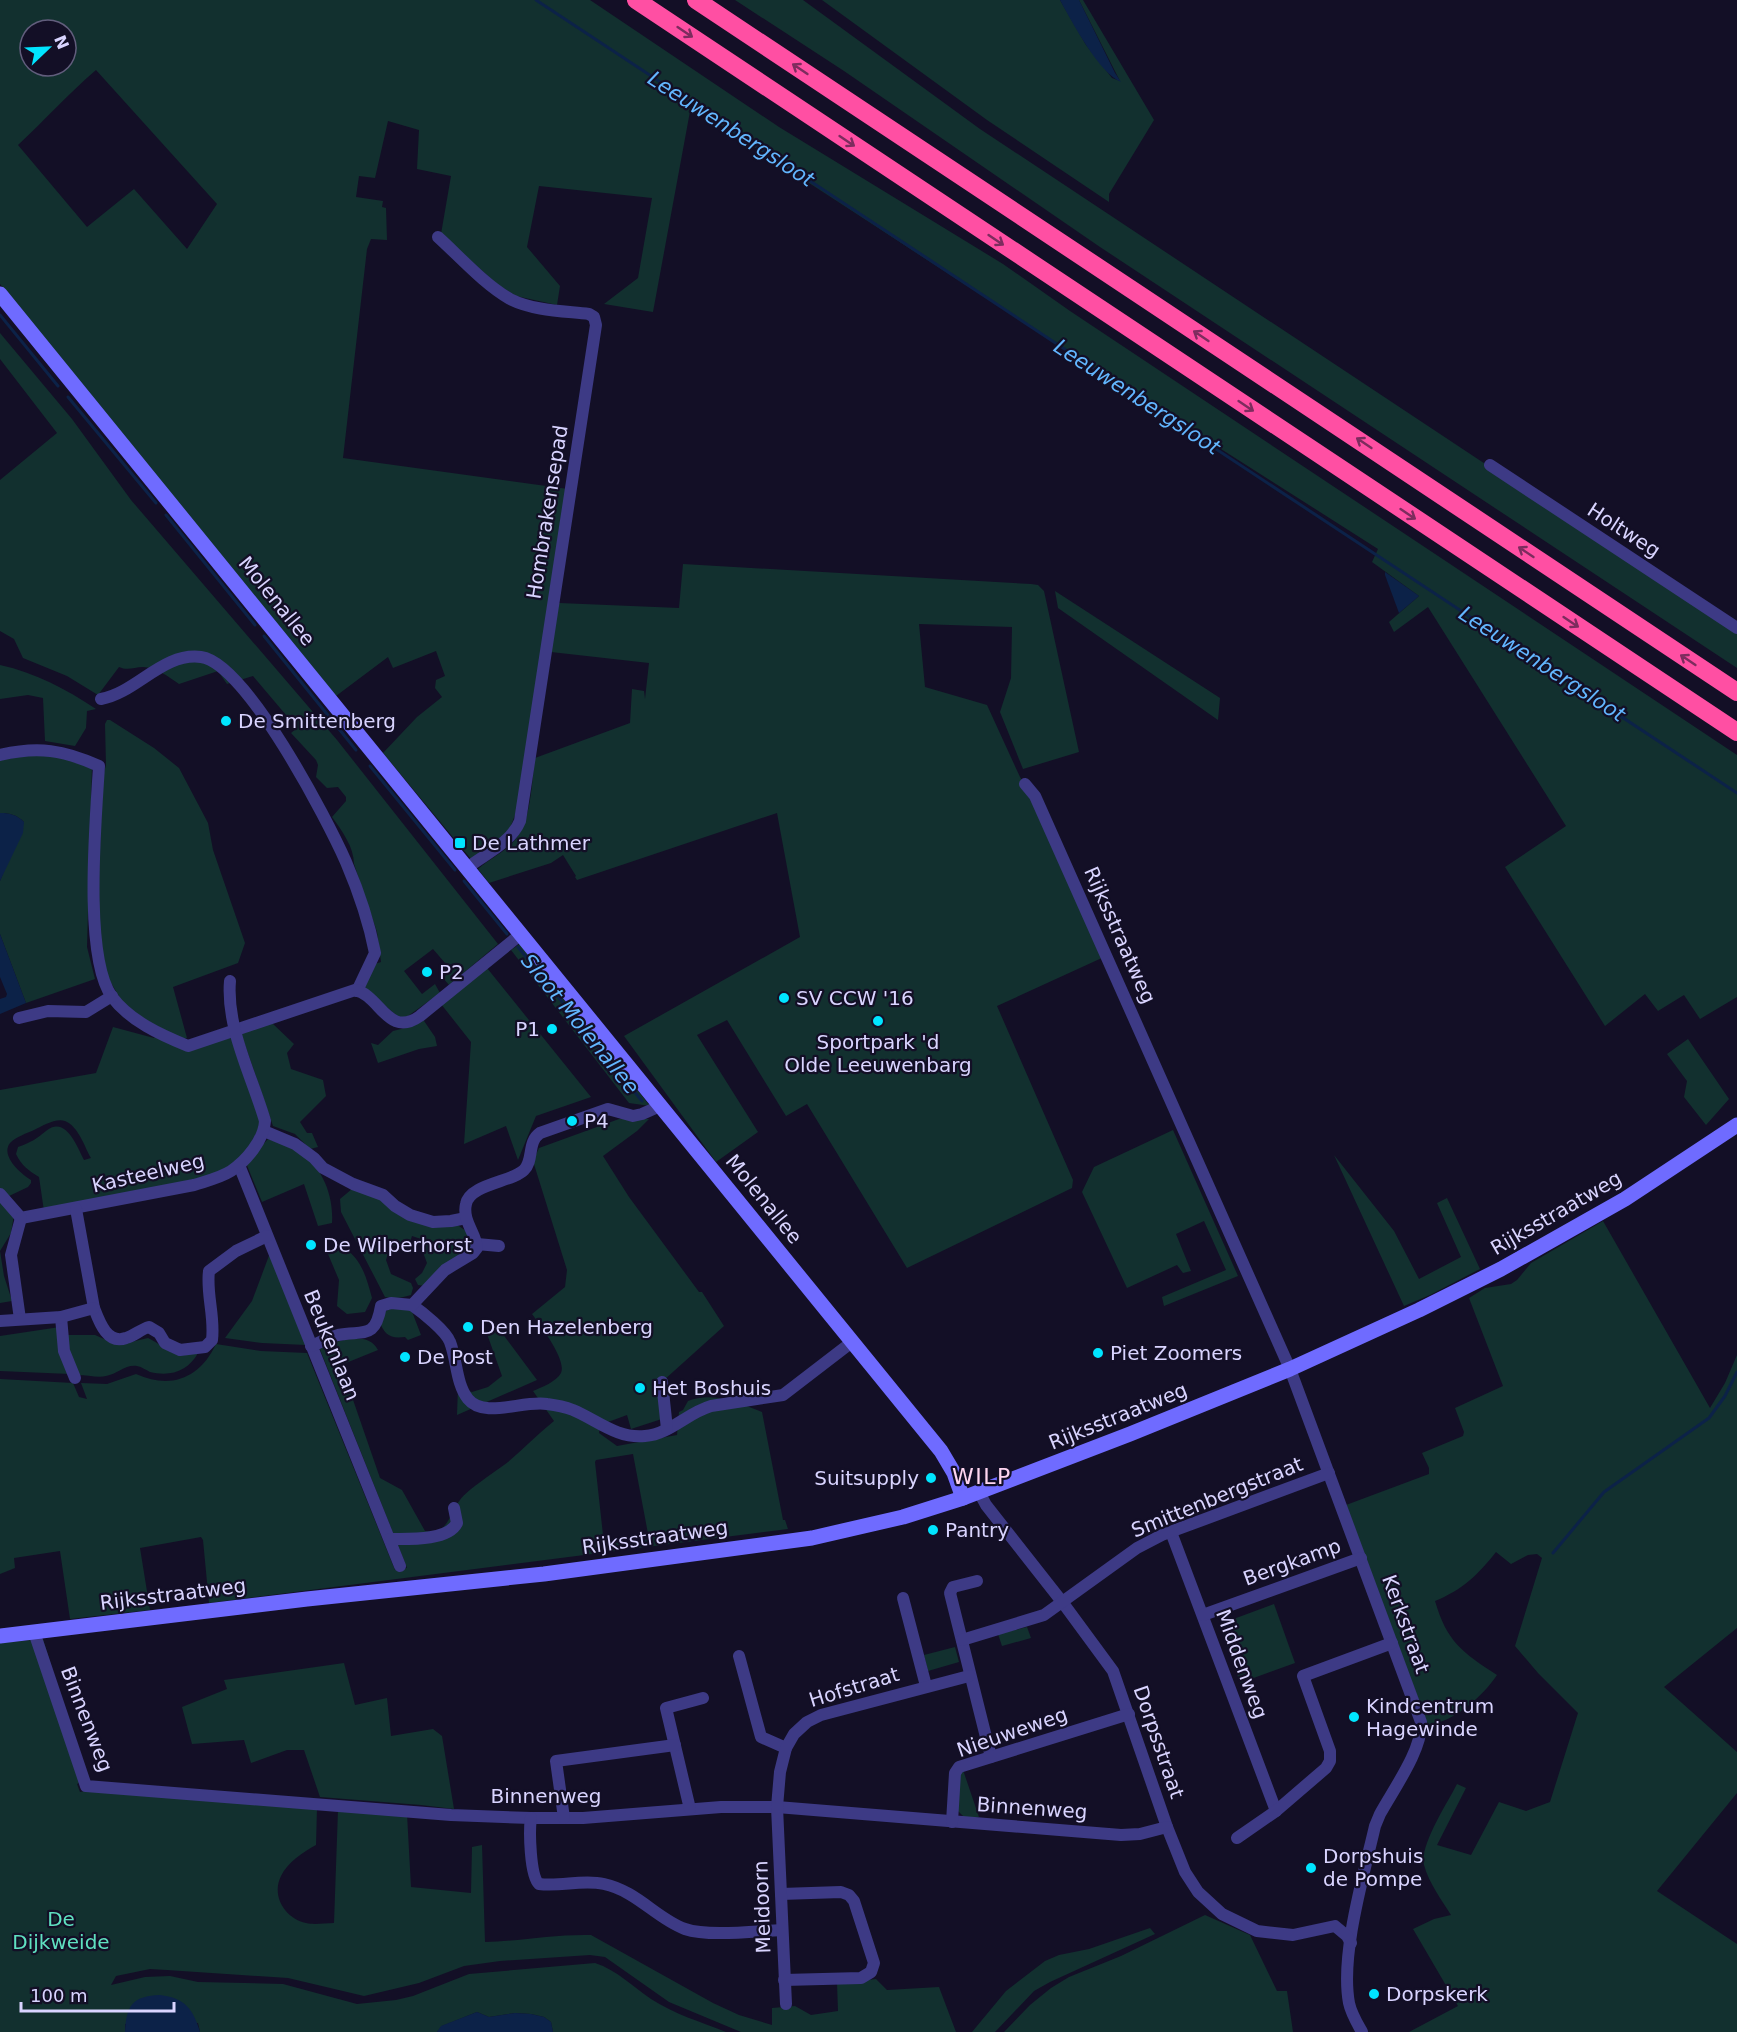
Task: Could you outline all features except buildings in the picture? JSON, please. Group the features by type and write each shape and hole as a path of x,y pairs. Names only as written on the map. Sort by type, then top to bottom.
{"highway":[{"path":"636,0 1737,732"},
{"path":"696,0 1737,692"}],"main road":[{"name":"Molenallee","path":"0,294 941,1450 954,1473 963,1498"},
{"name":"Rijksstraatweg","path":"1,1632 34,1632 307,1599 544,1574 812,1538 903,1517 963,1498 1077,1455 1290,1369 1419,1310 1541,1248 1625,1199 1737,1125"}],"street":[{"name":"Hombrakensepad","path":"438,237 492,286 510,299 532,306 589,314 594,317 596,325 519,821 517,829 505,842 467,868"},
{"name":"Holtweg","path":"1490,465 1737,628"},
{"path":"101,699 114,695 171,662 190,657 209,658 223,666 232,676 276,733 347,863 365,914 375,953 354,991"},
{"path":"0,755 33,749 51,750 76,756 99,766 94,892 96,951 102,976 112,996 138,1021 188,1046 354,991 365,994 390,1018 402,1022 411,1021 428,1010 521,934"},
{"name":"Rijksstraatweg","path":"1025,784 1035,796 1290,1369"},
{"path":"230,981 229,996 236,1030 265,1121 264,1131 295,1144 323,1168 352,1184 383,1195 394,1206 410,1215 433,1222 466,1218"},
{"path":"19,1018 48,1011 86,1012 112,996"},
{"path":"412,1305 445,1270 473,1253 477,1248 466,1218 468,1198 522,1172 527,1167 533,1141 540,1133 608,1109 633,1116 660,1106"},
{"name":"Kasteelweg","path":"21,1218 194,1185 219,1177 239,1165 264,1131"},
{"name":"Beukenlaan","path":"239,1165 400,1566"},
{"path":"0,1194 21,1218 11,1255 20,1319"},
{"path":"76,1209 94,1308 106,1332 118,1340 124,1340 149,1327 154,1328 165,1343 180,1350 205,1347 212,1340 213,1314 208,1286 209,1271 236,1251 267,1236"},
{"path":"477,1244 499,1246"},
{"path":"431,1287 428,1304 433,1321"},
{"path":"311,1346 338,1335 367,1332 379,1316 381,1306 391,1303 412,1305 455,1339 463,1391 469,1400 481,1407 498,1408 526,1403 545,1404 573,1410 627,1436 651,1436 700,1409 783,1395 852,1342"},
{"path":"0,1321 61,1317 94,1308"},
{"path":"61,1317 64,1351 75,1378"},
{"name":"Kerkstraat","path":"1290,1369 1421,1722 1421,1735 1417,1748 1380,1814 1355,1914 1351,1943 1349,1999 1351,2009 1362,2032"},
{"path":"662,1382 667,1429"},
{"name":"Smittenbergstraat","path":"962,1640 1038,1618 1064,1603 1137,1548 1171,1532 1329,1473"},
{"name":"Dorpsstraat","path":"979,1492 988,1508 1064,1603 1113,1671 1167,1827 1191,1881 1204,1898 1222,1914 1257,1931 1283,1935 1303,1934 1335,1926 1355,1914"},
{"path":"390,1539 422,1538 449,1532 457,1523 454,1508"},
{"name":"Middenweg","path":"1171,1532 1276,1811"},
{"name":"Bergkamp","path":"1203,1615 1361,1558"},
{"path":"977,1581 953,1587 950,1593 991,1757"},
{"path":"903,1598 926,1686"},
{"name":"Binnenweg","path":"34,1632 86,1786 451,1815 564,1818 721,1807 777,1807 1131,1835 1167,1827"},
{"path":"1237,1838 1276,1811 1326,1768 1330,1761 1330,1751 1303,1676 1305,1673 1392,1643"},
{"path":"739,1656 761,1737 786,1748"},
{"name":"Hofstraat","path":"777,1807 780,1772 786,1748 794,1734 814,1718 969,1676"},
{"path":"690,1809 666,1708 703,1698"},
{"name":"Nieuweweg","path":"952,1822 956,1770 964,1765 1129,1714"},
{"path":"564,1818 556,1761 675,1745"},
{"name":"Meidoorn","path":"777,1807 786,2004"},
{"path":"531,1818 534,1878 539,1884 581,1882 616,1887 678,1926 694,1931 782,1930"},
{"path":"781,1894 841,1892 849,1895 854,1901 874,1963 871,1972 861,1977 784,1980"},
{"path":"1335,1926 1351,1943"}],"green space":[{"path":"0,0 590,0 779,127 1003,264 1070,311 1737,755 1737,997 1700,1019 1684,995 1658,1011 1645,994 1605,1026 1505,867 1566,826 1428,607 1394,632 1389,622 1419,596 1372,562 1378,549 1047,338 691,106 653,312 604,304 638,278 652,198 539,186 527,247 560,286 557,305 516,296 498,285 441,234 451,176 417,169 419,130 388,121 375,178 359,176 356,197 383,201 382,207 386,208 387,240 371,239 367,249 343,458 568,489 518,807 509,831 471,859 383,753 417,717 442,697 435,688 436,680 445,676 436,651 393,668 388,657 336,696 0,284","holes":["96,70 217,204 187,249 134,189 87,227 18,145"]},
{"path":"735,0 803,0 980,129 1737,631 1737,668 1100,247 844,71"},
{"path":"822,0 1060,0 1086,45 1112,78 1120,81 1079,0 1083,0 1154,120 1109,194 1109,202 987,120"},
{"path":"0,333 72,419 131,500 337,740 498,944 449,985 443,978 451,970 433,949 404,971 422,994 435,984 440,993 408,1016 403,1018 397,1016 361,984 368,966 381,962 377,932 354,864 352,851 332,817 346,801 346,797 338,787 327,788 316,777 318,765 316,760 291,733 297,728 253,676 227,684 218,671 179,684 153,669 119,667 98,695 67,676 23,658 14,639 0,631 0,480 57,433 0,359"},
{"path":"683,564 1031,584 1038,585 1044,591 1079,752 1023,769 1000,712 1011,678 1012,627 919,624 925,687 987,705 1020,777 1032,797 1104,957 997,1006 1073,1180 1072,1188 907,1268 807,1104 786,1116 727,1020 697,1035 758,1132 716,1162 624,1036 800,937 777,813 577,880 563,855 551,863 489,883 478,869 509,846 518,836 526,819 535,758 630,723 632,689 644,691 645,699 649,663 551,652 559,603 679,608"},
{"path":"1055,591 1220,698 1218,720 1058,608"},
{"path":"0,665 50,682 96,709 87,711 86,728 75,746 45,741 43,698 28,695 0,699"},
{"path":"107,720 154,748 179,768 208,823 213,850 245,943 238,963 173,987 187,1038 181,1039 141,1017 121,1000 103,969 97,915"},
{"path":"42,753 92,766 87,947 95,979 26,1003 0,934 0,881 24,822 13,815 0,813 0,760"},
{"path":"521,943 650,1106 629,1103 511,950"},
{"path":"487,968 591,1097 536,1116 518,1160 506,1126 464,1144 471,1042 441,1004"},
{"path":"422,1018 435,1037 437,1046 419,1049 378,1063 371,1043 378,1045 393,1031 409,1027"},
{"path":"272,1023 294,1044 287,1053 291,1069 323,1080 326,1096 300,1122 307,1133 312,1133 318,1147 310,1149 295,1134 273,1126 241,1033"},
{"path":"113,1027 154,1038 156,1036 181,1049 232,1036 262,1122 248,1149 232,1166 200,1179 44,1211 39,1177 21,1162 16,1154 18,1147 34,1140 53,1127 59,1127 70,1135 84,1160 91,1158 74,1128 65,1121 57,1121 22,1135 10,1143 8,1153 10,1159 22,1174 31,1180 31,1183 28,1187 7,1197 0,1188 0,1090 96,1073"},
{"path":"1688,1039 1729,1099 1706,1125 1684,1097 1687,1081 1667,1054"},
{"path":"619,1119 649,1119 637,1131 603,1156 629,1197 699,1292 702,1292 724,1326 664,1380 669,1391 671,1416 631,1429 627,1415 600,1425 599,1433 617,1446 677,1435 679,1412 683,1410 688,1401 697,1398 726,1399 762,1412 783,1520 788,1529 209,1603 201,1537 140,1548 150,1610 70,1619 60,1551 14,1558 15,1568 0,1574 0,1379 73,1383 79,1397 87,1399 81,1383 107,1384 136,1374 161,1381 183,1378 202,1365 216,1344 261,1351 307,1353 395,1570 407,1568 319,1347 343,1340 359,1339 367,1340 378,1350 341,1365 380,1478 402,1490 425,1531 439,1530 444,1527 464,1496 508,1462 554,1421 533,1391 556,1379 562,1367 552,1343 532,1314 565,1287 567,1270 533,1161 539,1148","holes":["633,1454 649,1539 604,1544 596,1460"]},
{"path":"1173,1130 1238,1276 1164,1306 1162,1297 1226,1270 1204,1221 1176,1234 1191,1271 1183,1273 1177,1265 1127,1288 1082,1192 1094,1167"},
{"path":"268,1139 296,1149 305,1155 319,1171 331,1201 332,1223 318,1226 304,1184 262,1202 246,1163"},
{"path":"1334,1155 1394,1231 1419,1279 1461,1257 1437,1203 1447,1198 1480,1269 1404,1306"},
{"path":"352,1189 381,1198 395,1211 456,1224 469,1233 472,1247 425,1286 418,1285 415,1279 422,1273 427,1263 421,1247 421,1239 412,1236 410,1242 390,1247 386,1260 391,1274 411,1283 413,1288 411,1295 398,1298 385,1297 341,1212 340,1199"},
{"path":"0,1201 14,1215 11,1233 0,1251"},
{"path":"1603,1221 1710,1408 1725,1383 1737,1355 1737,1628 1664,1687 1737,1752 1737,1793 1657,1891 1737,1944 1737,2032 1409,2032 1458,2006 1413,1929 1434,1919 1451,1915 1432,1885 1424,1865 1426,1847 1441,1813 1457,1784 1466,1788 1437,1845 1471,1855 1499,1802 1526,1811 1550,1802 1578,1713 1515,1646 1542,1558 1537,1554 1528,1555 1511,1564 1496,1552 1469,1581 1435,1601 1445,1627 1457,1645 1497,1675 1467,1707 1448,1719 1428,1725 1346,1505 1429,1474 1429,1468 1422,1453 1463,1436 1464,1432 1455,1408 1503,1386 1469,1298 1485,1288 1511,1284 1531,1263"},
{"path":"339,1245 353,1255 365,1274 372,1298 365,1312 347,1314 337,1306 339,1280 328,1254"},
{"path":"0,1251 4,1276 12,1301 0,1303"},
{"path":"270,1253 306,1345 225,1338 252,1301"},
{"path":"397,1306 411,1309 421,1335 408,1340 405,1337 392,1337 383,1330 379,1321 386,1311"},
{"path":"60,1327 70,1374 0,1371 0,1336"},
{"path":"499,1329 537,1380 457,1415 458,1387 472,1392 488,1387 502,1376 486,1331"},
{"path":"67,1335 95,1335 118,1345 148,1338 177,1352 198,1353 184,1368 172,1373 150,1372 133,1366 103,1377 78,1375 70,1353"},
{"path":"1274,1604 1295,1663 1240,1683 1220,1624"},
{"path":"1027,1627 1031,1638 1002,1646 998,1634"},
{"name":"De Dijkweide","path":"43,1639 86,1779 77,1784 80,1792 91,1790 317,1808 316,1845 291,1862 278,1884 282,1905 298,1920 312,1924 334,1923 338,1810 407,1814 411,1887 471,1893 472,1847 482,1845 485,1942 591,1935 713,2003 739,2015 772,2025 772,2008 795,2006 811,2015 838,2011 837,1983 876,1979 887,1990 939,1987 956,2032 741,2032 669,2002 605,1957 590,1955 500,1961 464,1966 419,1983 364,1996 288,1978 150,1969 116,1976 111,1985 145,1977 170,1976 198,1982 283,1984 357,2004 413,1996 469,1974 595,1963 618,1974 669,2009 726,2032 553,2032 551,2022 544,2017 515,2013 489,2017 477,2012 442,2026 437,2032 200,2032 198,2023 125,2024 125,2032 0,2032 0,1643"},
{"path":"955,1647 959,1662 928,1671 924,1655"},
{"path":"344,1663 355,1705 387,1698 391,1736 433,1729 442,1736 454,1809 320,1797 304,1750 287,1750 251,1763 244,1740 192,1744 182,1707 227,1689 224,1680"},
{"path":"963,1770 979,1817 964,1817 957,1810 960,1774"},
{"path":"1205,1915 1250,1935 1277,1991 1287,1991 1293,2032 1004,2032 1030,2005 1069,1977 1121,1956"},
{"path":"1150,1928 1155,1934 1034,1991 995,2032 972,2032 1006,1991 1045,1961"}],"water":[{"path":"1060,0 1079,0 1121,82 1095,58"},
{"path":"1385,572 1419,596 1399,613 1385,575"},
{"path":"0,813 13,815 24,822 23,833 0,881"},
{"path":"0,934 26,1003 0,1014 0,999 6,997 7,994 0,977"},
{"path":"160,1995 176,1999 187,2006 200,2032 125,2032 127,2015 133,2004 143,1997"},
{"path":"477,2012 489,2017 515,2013 544,2017 551,2022 553,2032 437,2032 441,2026"}],"waterway":[{"name":"Leeuwenbergsloot","path":"536,0 1737,793"},
{"name":"Sloot Molenallee","path":"0,315 58,386"},
{"name":"Sloot Molenallee","path":"68,397 156,503"},
{"name":"Sloot Molenallee","path":"166,515 255,625"},
{"name":"Sloot Molenallee","path":"264,636 356,750"},
{"name":"Sloot Molenallee","path":"370,766 455,870"},
{"name":"Sloot Molenallee","path":"464,881 507,934"},
{"name":"Sloot Molenallee","path":"518,947 642,1101"},
{"name":"Leeuwenbergsloot","path":"1553,1553 1604,1492 1709,1418 1725,1396 1737,1372"}],"place":[{"name":"De Smittenberg","path":"226,721"},
{"name":"De Lathmer","path":"460,843"},
{"name":"P2","path":"427,972"},
{"name":"SV CCW '16","path":"784,998"},
{"name":"Sportpark 'd Olde Leeuwenbarg","path":"878,1021"},
{"name":"P1","path":"552,1029"},
{"name":"P4","path":"572,1121"},
{"name":"De Wilperhorst","path":"311,1245"},
{"name":"Den Hazelenberg","path":"468,1327"},
{"name":"Piet Zoomers","path":"1098,1353"},
{"name":"De Post","path":"405,1357"},
{"name":"Het Boshuis","path":"640,1388"},
{"name":"Suitsupply","path":"931,1478"},
{"name":"Pantry","path":"933,1530"},
{"name":"Kindcentrum Hagewinde","path":"1354,1717"},
{"name":"Dorpshuis de Pompe","path":"1311,1868"},
{"name":"Dorpskerk","path":"1374,1994"}],"district":[{"name":"WILP","path":"982,1476"}]}
